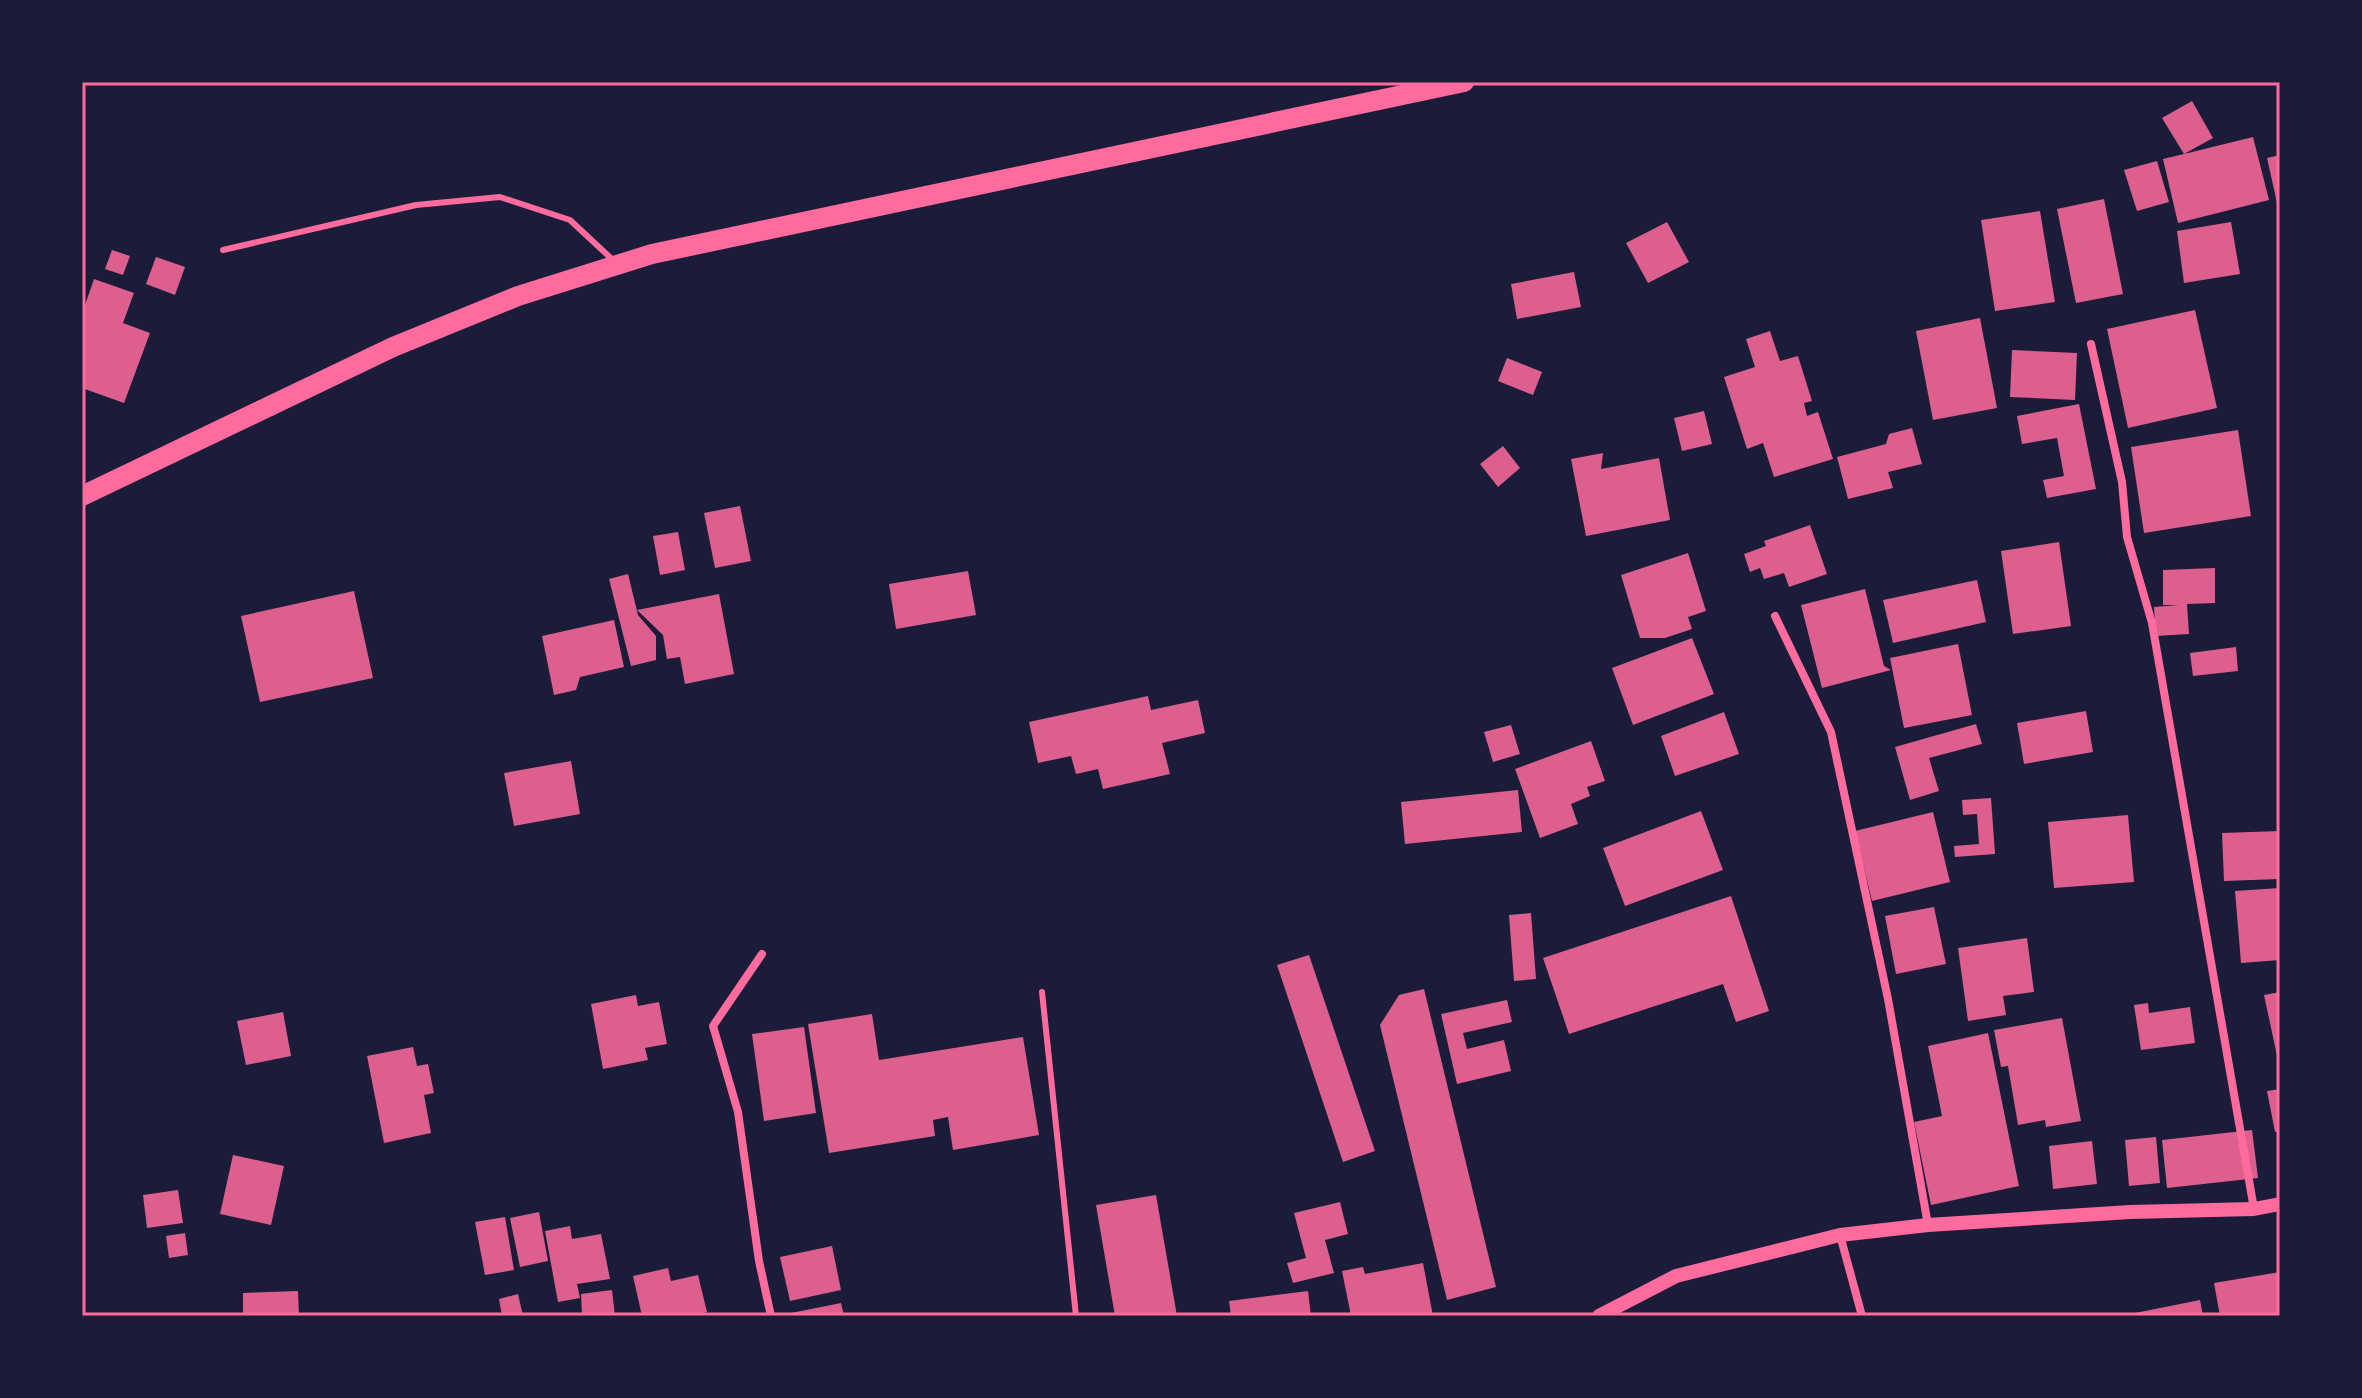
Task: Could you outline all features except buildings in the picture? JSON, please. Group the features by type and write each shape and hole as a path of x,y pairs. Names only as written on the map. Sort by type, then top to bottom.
{"main road":[{"path":"82,496 393,347 518,296 652,254 1105,155 1464,82"}],"street":[{"path":"2091,344 2122,482 2127,537 2152,623 2254,1209"},
{"path":"1775,616 1831,732 1888,999 1928,1225"},
{"path":"762,954 713,1026 738,1112 759,1261 771,1316"},
{"path":"1599,1316 1676,1276 1840,1235 1928,1225 2130,1212 2254,1209 2280,1204"},
{"path":"1840,1235 1862,1316"}],"lane":[{"path":"223,250 416,205 500,197 570,220 617,265"},
{"path":"1042,992 1076,1316"}]}
